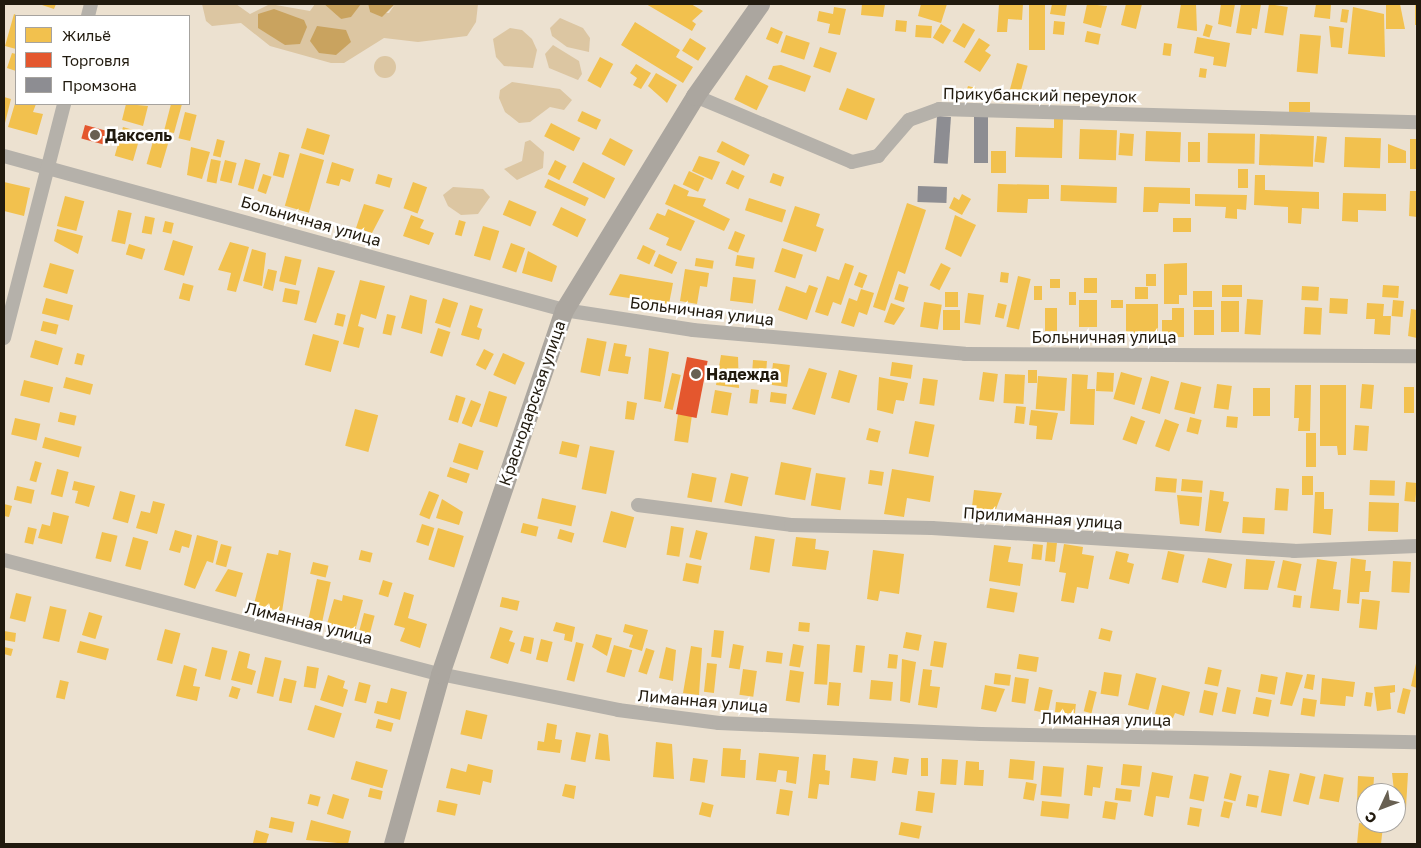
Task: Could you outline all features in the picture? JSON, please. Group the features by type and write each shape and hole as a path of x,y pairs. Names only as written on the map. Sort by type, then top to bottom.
{"street":[{"name":"Краснодарская улица","path":"393,844 440,674 564,310 695,96 760,4"},
{"name":"Прикубанский переулок","path":"695,96 852,162 878,156 909,120 939,110 1417,122"},
{"path":"4,338 64,105"},
{"name":"Больничная улица","path":"4,156 48,166 564,310 693,330 965,354 1417,356"},
{"name":"Прилиманная улица","path":"638,505 791,525 932,528 1294,551 1417,546"},
{"name":"Лиманная улица","path":"4,560 440,674 618,710 719,722 981,734 1417,742"}],"shaded area":[{"path":"202,4 236,4 250,14 270,4 310,11 315,4 324,4 341,19 361,4 368,4 370,12 389,13 395,4 478,4 476,22 467,36 418,42 384,38 344,63 331,63 270,46 241,23 212,26 206,21"},
{"path":"324,4 361,4 351,17 341,19"},
{"path":"368,4 395,4 382,17 370,12"},
{"path":"274,9 304,20 307,27 300,44 285,45 258,28 258,14"},
{"path":"560,18 583,28 590,38 589,52 567,47 552,36 550,28"},
{"path":"317,26 346,30 351,42 336,55 319,53 310,41"},
{"path":"510,28 522,30 532,39 537,50 533,68 504,66 496,57 493,39"},
{"path":"553,45 579,61 582,74 578,80 549,68 545,54"},
{"path":"385,56 393,59 396,67 393,75 385,78 377,75 374,67 377,59"},
{"path":"512,82 560,89 572,100 564,110 550,107 530,122 519,123 505,112 499,98 500,90"},
{"path":"530,140 544,152 543,168 517,180 504,169 522,161 525,142"},
{"path":"453,187 483,189 490,197 478,214 461,215 448,206 443,195"}],"building: Жильё":[{"path":"39,4 56,4 54,9"},
{"path":"646,4 691,4 703,11 692,21 696,24 692,31"},
{"path":"862,4 885,4 883,17 861,15"},
{"path":"921,4 947,4 941,23 918,16"},
{"path":"999,4 1023,4 1022,20 1008,19 1007,32 997,32"},
{"path":"1029,4 1045,4 1045,50 1029,50"},
{"path":"1052,4 1067,4 1065,16 1050,14"},
{"path":"1087,4 1107,6 1101,28 1083,23"},
{"path":"1126,4 1142,4 1136,29 1121,25"},
{"path":"1181,4 1196,4 1197,31 1177,28"},
{"path":"1221,4 1235,4 1231,27 1218,24"},
{"path":"1241,4 1261,4 1257,29 1252,28 1251,35 1236,33"},
{"path":"1269,4 1288,7 1283,36 1264,33"},
{"path":"1316,4 1331,4 1330,19 1314,17"},
{"path":"1386,4 1400,4 1405,29 1386,29"},
{"path":"1415,4 1417,4 1417,25 1415,25"},
{"path":"834,7 846,9 840,35 828,33 830,24 817,21 819,11 833,14"},
{"path":"1353,7 1384,14 1385,57 1348,54"},
{"path":"1342,9 1349,10 1347,23 1340,22"},
{"path":"14,14 16,15 15,49 5,46"},
{"path":"896,20 907,21 906,32 895,31"},
{"path":"1054,21 1065,22 1064,35 1053,34"},
{"path":"635,22 680,50 676,57 693,67 683,83 621,45"},
{"path":"963,23 975,30 965,48 952,41"},
{"path":"941,24 951,30 943,44 933,38"},
{"path":"1206,24 1213,26 1209,37 1203,36"},
{"path":"916,25 932,26 931,38 915,37"},
{"path":"1329,26 1344,28 1342,48 1331,47"},
{"path":"771,27 783,32 778,44 766,39"},
{"path":"1087,31 1101,34 1098,45 1085,42"},
{"path":"1300,34 1321,36 1318,74 1297,72"},
{"path":"786,35 810,43 804,60 780,52"},
{"path":"1197,37 1230,43 1226,67 1213,65 1214,57 1194,53"},
{"path":"690,38 706,48 698,61 682,51"},
{"path":"979,38 990,45 985,51 991,55 980,72 964,62"},
{"path":"1164,43 1172,44 1170,56 1163,55"},
{"path":"820,47 837,53 830,73 813,67"},
{"path":"12,53 15,54 15,71 7,68"},
{"path":"600,57 613,64 601,88 587,81"},
{"path":"1017,63 1028,66 1018,103 1007,100"},
{"path":"636,64 651,73 641,89 633,85 637,78 630,73"},
{"path":"781,65 811,76 805,92 768,79 773,66"},
{"path":"1200,68 1207,69 1206,78 1199,77"},
{"path":"656,73 677,85 667,103 648,86"},
{"path":"746,75 768,86 757,110 734,99"},
{"path":"968,86 976,88 971,101 964,98"},
{"path":"847,88 875,99 867,120 839,109"},
{"path":"4,97 11,99 4,127"},
{"path":"1289,102 1310,102 1310,112 1289,112"},
{"path":"15,103 15,105 36,105 33,112 43,114 37,135 8,127"},
{"path":"126,105 148,106 143,126 122,120"},
{"path":"171,105 182,105 174,133 164,131"},
{"path":"582,111 601,120 596,130 577,121"},
{"path":"185,112 197,115 190,141 178,138"},
{"path":"1054,118 1063,119 1062,158 1015,157 1016,127 1054,128"},
{"path":"551,123 580,138 574,151 544,136"},
{"path":"123,127 141,132 133,161 115,156"},
{"path":"307,128 330,135 324,155 301,148"},
{"path":"1080,129 1117,130 1116,160 1079,159"},
{"path":"1146,131 1181,132 1180,162 1145,161"},
{"path":"1120,133 1134,134 1132,156 1118,155"},
{"path":"1208,133 1255,134 1254,164 1207,163"},
{"path":"1260,134 1314,136 1313,167 1259,165"},
{"path":"1317,136 1327,137 1324,163 1314,162"},
{"path":"1345,137 1381,138 1380,168 1344,167"},
{"path":"154,138 168,142 161,168 147,164"},
{"path":"610,138 633,150 625,166 602,154"},
{"path":"217,139 225,141 221,157 213,155"},
{"path":"1410,139 1417,139 1417,169 1410,169"},
{"path":"722,141 750,155 744,166 717,152"},
{"path":"1188,142 1200,142 1200,162 1188,162"},
{"path":"1388,144 1406,151 1406,163 1388,163"},
{"path":"191,147 210,152 202,179 187,175"},
{"path":"991,151 1006,151 1006,173 991,173"},
{"path":"279,152 290,155 283,178 273,175"},
{"path":"300,153 324,160 309,213 285,206"},
{"path":"699,156 720,162 712,180 692,171"},
{"path":"211,159 221,161 216,183 207,182"},
{"path":"245,159 260,163 253,189 238,185"},
{"path":"225,160 237,163 232,183 220,180"},
{"path":"555,160 567,166 559,180 548,174"},
{"path":"332,162 354,169 350,182 341,179 339,186 326,183"},
{"path":"583,162 615,178 605,199 573,182"},
{"path":"1238,169 1248,169 1248,188 1238,188"},
{"path":"732,170 745,176 738,190 726,184"},
{"path":"689,171 704,178 698,192 683,185"},
{"path":"773,173 784,177 781,187 770,182"},
{"path":"263,174 272,177 266,194 257,191"},
{"path":"378,174 392,178 390,188 375,184"},
{"path":"1255,175 1265,175 1265,190 1319,192 1319,209 1302,208 1301,224 1288,223 1288,207 1254,205"},
{"path":"548,179 589,198 585,206 544,187"},
{"path":"4,182 30,188 24,216 4,211"},
{"path":"413,182 427,187 418,213 403,208"},
{"path":"674,184 689,191 687,196 706,199 703,206 730,219 724,231 665,204"},
{"path":"998,184 1049,185 1049,199 1028,199 1027,213 997,212"},
{"path":"1061,185 1117,187 1116,203 1060,201"},
{"path":"1144,187 1190,188 1190,204 1159,203 1158,212 1143,212"},
{"path":"1410,191 1417,191 1417,217 1409,216"},
{"path":"1343,193 1386,194 1386,211 1358,210 1358,222 1342,221"},
{"path":"962,194 971,199 962,215 949,208 954,197 959,200"},
{"path":"1195,194 1247,195 1246,210 1237,209 1237,219 1225,218 1226,207 1195,206"},
{"path":"65,196 84,201 76,231 57,226"},
{"path":"749,198 786,210 782,222 745,210"},
{"path":"509,200 537,212 530,226 503,215"},
{"path":"907,203 926,210 905,274 898,271 885,311 873,307"},
{"path":"364,204 384,210 372,233 356,228"},
{"path":"795,206 820,214 816,226 824,229 816,252 783,241"},
{"path":"561,207 586,219 577,237 552,225"},
{"path":"668,209 695,221 681,251 666,245 669,238 649,229 657,213 665,216"},
{"path":"118,210 132,213 125,244 111,241"},
{"path":"411,215 424,220 420,228 434,233 429,245 403,236"},
{"path":"955,215 976,225 961,257 945,249"},
{"path":"145,216 155,218 152,235 142,233"},
{"path":"1173,218 1191,218 1191,232 1173,232"},
{"path":"459,220 466,222 462,236 455,234"},
{"path":"165,221 174,223 171,234 163,232"},
{"path":"483,226 499,231 490,261 474,256"},
{"path":"57,229 83,236 78,254 54,241"},
{"path":"735,231 745,235 738,253 728,249"},
{"path":"173,240 193,246 184,276 164,270"},
{"path":"230,242 249,247 236,292 227,290 231,273 218,270"},
{"path":"511,243 525,248 516,273 502,267"},
{"path":"129,244 145,249 142,259 126,255"},
{"path":"643,245 656,251 649,265 637,259"},
{"path":"782,248 803,255 795,279 774,272"},
{"path":"252,249 266,253 262,286 243,281"},
{"path":"528,251 557,266 552,282 522,273"},
{"path":"659,254 677,262 672,274 654,266"},
{"path":"737,255 755,258 753,269 735,266"},
{"path":"285,256 302,260 296,285 279,281"},
{"path":"696,258 714,261 713,269 695,266"},
{"path":"50,263 74,270 67,294 43,287"},
{"path":"845,263 854,266 841,305 833,302 828,316 815,312 827,276 839,280"},
{"path":"941,263 951,268 939,290 930,285"},
{"path":"1187,263 1187,295 1179,295 1179,304 1164,304 1164,264"},
{"path":"318,267 335,271 316,323 304,320"},
{"path":"268,269 277,271 273,291 263,288"},
{"path":"685,269 709,273 707,287 700,286 697,304 680,301"},
{"path":"859,272 867,275 862,288 854,285"},
{"path":"1001,272 1009,273 1008,283 1000,282"},
{"path":"620,274 673,283 669,304 609,295"},
{"path":"1146,274 1156,274 1156,286 1146,286"},
{"path":"1018,276 1031,279 1019,330 1006,327"},
{"path":"733,277 756,280 753,304 730,301"},
{"path":"1084,278 1097,278 1097,293 1084,293"},
{"path":"1050,279 1060,279 1060,288 1050,288"},
{"path":"360,280 385,286 376,319 361,314 358,326 364,328 359,348 343,344"},
{"path":"183,283 194,286 189,301 179,298"},
{"path":"899,284 909,287 904,302 894,299"},
{"path":"809,285 818,288 807,320 778,310 786,286 806,293"},
{"path":"1222,285 1242,285 1242,297 1222,297"},
{"path":"1383,285 1399,286 1398,298 1382,297"},
{"path":"1034,286 1042,286 1042,300 1034,300"},
{"path":"1302,286 1319,287 1318,301 1301,300"},
{"path":"1135,287 1148,287 1148,299 1135,299"},
{"path":"285,288 300,291 297,305 282,302"},
{"path":"861,289 874,293 867,315 859,312 854,327 841,323 849,298 857,301"},
{"path":"1193,291 1212,291 1212,307 1193,307"},
{"path":"945,292 958,292 958,307 945,307"},
{"path":"1069,292 1076,292 1076,305 1069,305"},
{"path":"968,293 984,295 980,325 964,323"},
{"path":"410,295 427,300 422,334 401,328"},
{"path":"46,298 73,305 69,321 42,313"},
{"path":"443,298 458,303 450,328 435,323"},
{"path":"1330,298 1348,299 1347,314 1329,313"},
{"path":"1247,299 1263,300 1261,335 1245,334"},
{"path":"1079,300 1097,300 1097,327 1079,327"},
{"path":"1111,300 1123,300 1123,308 1111,308"},
{"path":"1393,300 1404,301 1403,317 1392,316"},
{"path":"1221,301 1239,301 1239,332 1221,332"},
{"path":"924,302 942,305 938,330 920,327"},
{"path":"891,303 905,308 894,325 884,322"},
{"path":"998,303 1007,305 1004,319 995,317"},
{"path":"1367,303 1384,304 1383,316 1391,316 1390,335 1374,334 1375,319 1366,319"},
{"path":"1126,304 1158,304 1158,335 1126,335"},
{"path":"470,305 483,309 477,327 482,329 479,340 461,335"},
{"path":"1305,307 1322,308 1321,335 1304,334"},
{"path":"1045,308 1057,308 1057,331 1045,331"},
{"path":"1172,308 1184,308 1184,337 1162,337 1162,320 1172,320"},
{"path":"1411,309 1417,310 1417,338 1408,336"},
{"path":"943,310 960,310 960,330 943,330"},
{"path":"1194,310 1214,310 1214,335 1194,335"},
{"path":"337,313 346,315 343,327 334,325"},
{"path":"387,314 396,316 391,336 383,333"},
{"path":"43,321 59,325 56,335 41,331"},
{"path":"438,328 450,332 442,357 430,353"},
{"path":"313,334 339,341 331,372 305,365"},
{"path":"587,338 607,342 600,376 580,372"},
{"path":"35,340 63,348 58,365 30,357"},
{"path":"614,343 627,345 625,356 631,357 628,374 608,371"},
{"path":"649,348 669,352 661,402 644,399"},
{"path":"484,349 494,354 486,370 476,365"},
{"path":"77,353 85,355 82,366 74,364"},
{"path":"503,353 525,363 515,385 493,375"},
{"path":"721,355 738,357 739,388 716,385"},
{"path":"753,360 767,361 766,381 752,380"},
{"path":"892,362 913,365 911,379 890,376"},
{"path":"773,363 790,365 787,387 770,385"},
{"path":"809,368 827,373 815,415 792,409"},
{"path":"839,370 857,375 849,403 831,398"},
{"path":"1028,370 1037,370 1037,383 1028,383"},
{"path":"983,372 998,374 994,402 979,400"},
{"path":"1097,372 1114,373 1113,392 1096,391"},
{"path":"1121,372 1142,378 1134,405 1113,399"},
{"path":"672,373 681,375 673,410 664,408"},
{"path":"1005,374 1025,375 1023,404 1003,403"},
{"path":"1072,374 1088,375 1087,389 1095,389 1094,425 1070,424"},
{"path":"1038,376 1067,378 1065,411 1036,409"},
{"path":"1151,376 1169,381 1160,414 1142,409"},
{"path":"66,377 93,384 90,395 63,388"},
{"path":"879,377 908,383 904,401 896,400 893,414 877,410"},
{"path":"923,378 938,380 934,406 919,404"},
{"path":"24,380 53,387 49,403 20,396"},
{"path":"1181,382 1201,387 1195,414 1174,409"},
{"path":"1217,384 1232,386 1229,410 1214,408"},
{"path":"1362,384 1374,385 1372,409 1360,408"},
{"path":"1295,385 1311,385 1310,431 1298,431 1299,418 1294,418"},
{"path":"1320,385 1346,385 1346,455 1338,455 1337,446 1320,446"},
{"path":"1404,387 1414,387 1414,413 1404,413"},
{"path":"1253,388 1270,388 1270,416 1253,416"},
{"path":"751,389 759,390 757,404 749,403"},
{"path":"715,390 732,393 728,416 711,413"},
{"path":"489,391 507,397 497,427 479,421"},
{"path":"771,392 787,394 786,404 770,402"},
{"path":"456,395 466,398 458,423 448,420"},
{"path":"471,400 481,404 472,427 462,423"},
{"path":"627,401 637,403 634,420 625,419"},
{"path":"1016,406 1026,407 1024,424 1014,423"},
{"path":"355,409 378,415 368,452 345,446"},
{"path":"1031,410 1058,413 1052,440 1036,439 1037,426 1029,425"},
{"path":"60,412 77,416 74,426 58,422"},
{"path":"678,414 692,416 688,443 674,441"},
{"path":"1131,416 1145,421 1137,445 1122,439"},
{"path":"1227,416 1238,417 1237,428 1226,427"},
{"path":"1190,417 1202,420 1198,434 1186,432"},
{"path":"15,418 40,424 37,440 11,435"},
{"path":"1165,419 1179,424 1169,451 1155,446"},
{"path":"915,421 935,425 928,457 909,453"},
{"path":"1355,425 1369,426 1367,451 1353,450"},
{"path":"869,428 881,431 878,443 866,440"},
{"path":"1306,433 1316,433 1316,467 1306,467"},
{"path":"45,437 82,447 79,457 42,448"},
{"path":"562,441 580,445 577,458 559,454"},
{"path":"459,443 484,451 478,470 453,462"},
{"path":"590,446 615,451 606,494 582,489"},
{"path":"35,461 42,463 36,482 29,480"},
{"path":"781,462 811,468 805,500 775,494"},
{"path":"450,467 470,474 467,483 447,476"},
{"path":"57,469 69,472 62,497 51,494"},
{"path":"892,469 934,476 930,502 907,498 904,517 884,514"},
{"path":"870,470 884,472 882,486 868,484"},
{"path":"692,473 717,478 712,502 687,498"},
{"path":"731,473 749,477 742,506 724,502"},
{"path":"816,473 846,478 840,510 811,506"},
{"path":"1302,476 1313,476 1313,495 1302,495"},
{"path":"1156,477 1177,479 1176,493 1155,491"},
{"path":"1182,479 1203,481 1202,493 1181,491"},
{"path":"1370,480 1395,481 1394,496 1369,495"},
{"path":"74,481 95,486 89,507 75,503 78,491 72,490"},
{"path":"1406,482 1417,483 1415,502 1404,501"},
{"path":"17,486 35,490 31,504 14,500"},
{"path":"1276,488 1289,489 1287,511 1274,510"},
{"path":"974,490 1002,493 993,517 971,515"},
{"path":"1210,490 1224,492 1223,501 1229,502 1221,533 1205,531"},
{"path":"120,491 135,495 128,523 112,519"},
{"path":"429,491 439,495 429,519 419,515"},
{"path":"1315,492 1324,492 1324,509 1333,509 1331,535 1313,533"},
{"path":"1177,495 1202,497 1199,526 1180,524"},
{"path":"542,498 576,506 571,526 537,518"},
{"path":"442,499 463,512 459,525 436,518"},
{"path":"153,501 165,504 157,534 136,528 141,511 150,513"},
{"path":"1369,502 1399,503 1398,532 1368,531"},
{"path":"4,504 12,506 9,517 4,516"},
{"path":"611,511 634,517 626,548 603,542"},
{"path":"53,512 69,516 62,544 38,538 42,524 50,526"},
{"path":"1243,517 1265,518 1264,534 1242,533"},
{"path":"523,523 539,527 536,537 521,533"},
{"path":"422,524 434,528 428,546 416,542"},
{"path":"671,526 684,528 679,557 666,555"},
{"path":"28,527 37,529 33,545 24,543"},
{"path":"438,528 464,536 454,567 428,560"},
{"path":"560,529 574,533 572,543 557,539"},
{"path":"175,530 192,535 189,548 182,546 180,553 169,550"},
{"path":"696,530 708,533 701,560 689,557"},
{"path":"102,532 118,536 111,562 95,558"},
{"path":"197,535 218,541 213,563 207,561 195,589 184,585"},
{"path":"755,536 775,539 769,573 750,570"},
{"path":"133,537 148,541 141,570 125,566"},
{"path":"796,537 816,539 815,549 829,551 826,570 792,566"},
{"path":"1047,542 1057,543 1055,562 1045,561"},
{"path":"221,544 232,547 226,567 216,564"},
{"path":"1033,544 1043,545 1041,560 1031,559"},
{"path":"1064,544 1083,547 1082,554 1094,556 1088,589 1077,587 1074,603 1061,601 1066,573 1059,572"},
{"path":"994,545 1011,547 1008,562 1023,564 1020,586 989,581"},
{"path":"279,550 291,553 282,612 254,604 267,553 278,555"},
{"path":"361,550 373,553 370,563 359,560"},
{"path":"873,550 904,554 899,594 880,591 878,601 867,599"},
{"path":"1116,551 1129,554 1127,562 1134,564 1129,584 1109,579"},
{"path":"1168,551 1185,555 1178,583 1161,579"},
{"path":"1208,558 1232,564 1226,588 1202,582"},
{"path":"1351,558 1366,560 1365,571 1371,571 1369,592 1360,592 1359,604 1347,603"},
{"path":"1246,559 1275,561 1268,590 1244,589"},
{"path":"1317,559 1337,562 1333,589 1341,590 1339,611 1310,608"},
{"path":"1283,560 1302,564 1296,591 1277,587"},
{"path":"1393,561 1411,562 1409,593 1391,592"},
{"path":"313,562 329,566 326,578 310,574"},
{"path":"686,563 702,566 698,584 683,581"},
{"path":"228,569 243,573 236,597 215,591"},
{"path":"317,579 331,582 322,623 308,620"},
{"path":"383,580 393,583 388,597 379,594"},
{"path":"990,588 1018,593 1014,613 987,608"},
{"path":"404,592 414,595 408,618 427,624 420,648 400,641 405,628 394,625"},
{"path":"16,593 32,597 25,622 10,618"},
{"path":"343,595 363,600 355,631 327,624 334,599 342,601"},
{"path":"1294,595 1302,596 1300,608 1293,607"},
{"path":"502,597 520,601 517,611 500,607"},
{"path":"1362,599 1380,601 1377,630 1359,628"},
{"path":"50,606 67,610 59,642 43,638"},
{"path":"89,612 102,616 95,639 82,635"},
{"path":"364,613 375,616 370,634 359,631"},
{"path":"556,622 575,627 572,642 564,640 565,634 553,631"},
{"path":"799,622 810,623 809,632 798,631"},
{"path":"625,624 648,630 642,651 629,647 633,635 623,632"},
{"path":"500,627 513,631 509,641 515,643 508,664 490,658"},
{"path":"1101,628 1113,631 1110,642 1098,639"},
{"path":"165,629 180,633 172,664 157,660"},
{"path":"714,630 724,631 721,658 711,657"},
{"path":"4,631 16,633 15,642 4,640"},
{"path":"906,632 922,635 919,651 903,648"},
{"path":"596,634 612,638 607,656 592,647"},
{"path":"524,636 534,638 531,654 520,651"},
{"path":"541,639 553,642 548,662 536,659"},
{"path":"80,641 109,649 106,660 77,653"},
{"path":"934,641 947,643 943,668 930,666"},
{"path":"576,642 584,644 574,682 567,680"},
{"path":"733,644 744,646 740,670 729,668"},
{"path":"793,644 804,646 800,668 789,666"},
{"path":"817,644 830,645 827,685 814,684"},
{"path":"614,645 632,650 625,677 606,672"},
{"path":"856,645 865,646 862,673 853,672"},
{"path":"691,646 702,648 699,695 683,693"},
{"path":"4,647 13,649 11,656 4,654"},
{"path":"212,647 228,651 220,680 205,676"},
{"path":"666,647 676,650 673,681 659,678"},
{"path":"646,648 655,651 647,675 638,672"},
{"path":"239,651 250,654 247,668 256,671 252,685 231,680"},
{"path":"767,651 783,653 782,664 766,662"},
{"path":"889,654 898,655 896,669 888,668"},
{"path":"1019,654 1039,657 1036,672 1017,669"},
{"path":"265,657 282,661 273,697 257,693"},
{"path":"902,659 916,662 910,703 900,701"},
{"path":"1417,659 1417,688 1411,686"},
{"path":"707,663 717,664 714,693 704,692"},
{"path":"184,665 197,669 193,686 200,687 197,701 176,696"},
{"path":"307,666 319,668 316,689 304,687"},
{"path":"1208,667 1222,670 1218,687 1204,684"},
{"path":"743,669 757,671 753,697 739,695"},
{"path":"923,669 932,670 930,686 940,687 937,708 918,705"},
{"path":"790,670 804,672 800,703 786,701"},
{"path":"1104,672 1122,675 1118,697 1101,694"},
{"path":"1286,672 1303,675 1292,706 1280,704"},
{"path":"995,673 1011,675 1010,686 994,684"},
{"path":"1136,673 1156,678 1148,710 1128,705"},
{"path":"1261,674 1278,677 1275,695 1258,692"},
{"path":"1307,674 1315,675 1313,690 1304,688"},
{"path":"328,675 345,681 343,688 348,690 343,707 320,700"},
{"path":"1015,677 1029,679 1025,704 1012,702"},
{"path":"284,678 297,681 291,703 279,700"},
{"path":"1322,678 1355,682 1353,697 1346,696 1345,706 1320,704"},
{"path":"60,680 69,682 65,700 56,698"},
{"path":"871,680 893,682 891,701 869,699"},
{"path":"359,682 371,685 366,703 354,700"},
{"path":"829,682 841,683 839,706 827,705"},
{"path":"985,685 1005,689 996,712 981,709"},
{"path":"1162,685 1190,692 1184,716 1175,713 1173,718 1155,714"},
{"path":"1395,685 1395,692 1390,693 1391,709 1377,711 1374,687"},
{"path":"232,686 241,689 237,699 229,696"},
{"path":"1039,687 1053,690 1048,713 1034,710"},
{"path":"1227,687 1241,690 1235,714 1222,711"},
{"path":"391,688 407,692 400,720 374,713 377,701 387,703"},
{"path":"1403,688 1411,690 1405,714 1397,712"},
{"path":"1089,690 1097,692 1091,713 1084,711"},
{"path":"1204,690 1218,693 1213,715 1199,712"},
{"path":"1366,692 1373,693 1371,707 1364,706"},
{"path":"1256,697 1272,700 1268,717 1253,714"},
{"path":"1303,698 1317,700 1314,717 1301,715"},
{"path":"1056,702 1076,704 1075,714 1055,712"},
{"path":"315,705 342,713 334,738 307,730"},
{"path":"466,710 487,715 482,739 460,734"},
{"path":"378,719 393,723 391,732 376,728"},
{"path":"547,723 557,725 555,739 562,740 560,753 537,750 538,741 544,742"},
{"path":"576,732 591,735 585,762 571,759"},
{"path":"599,733 608,735 610,761 595,759"},
{"path":"656,742 672,744 674,779 653,777"},
{"path":"723,748 741,749 740,760 746,760 745,778 721,776"},
{"path":"759,753 799,757 796,784 786,782 787,771 778,770 776,782 756,780"},
{"path":"813,754 826,755 825,770 830,771 829,785 819,784 817,799 808,798"},
{"path":"894,757 909,759 907,775 892,773"},
{"path":"693,758 708,760 705,783 690,781"},
{"path":"853,758 878,761 875,781 851,778"},
{"path":"921,758 928,758 928,776 921,776"},
{"path":"942,759 958,760 956,785 940,784"},
{"path":"1010,759 1035,761 1033,780 1008,778"},
{"path":"356,761 388,770 382,788 351,779"},
{"path":"966,761 979,762 979,770 984,770 983,786 964,785"},
{"path":"468,764 493,770 491,783 483,781 480,795 446,788 451,768 466,772"},
{"path":"1123,764 1142,766 1140,787 1121,785"},
{"path":"1087,765 1103,767 1100,788 1093,787 1092,796 1084,795"},
{"path":"1043,766 1064,768 1061,797 1040,795"},
{"path":"1269,770 1290,774 1281,816 1261,812"},
{"path":"1152,772 1173,776 1169,798 1156,796 1153,817 1144,815"},
{"path":"1230,773 1242,776 1235,801 1224,798"},
{"path":"1300,773 1316,777 1309,805 1293,801"},
{"path":"1392,773 1408,773 1406,808 1406,783 1393,783"},
{"path":"1194,774 1209,777 1204,801 1189,799"},
{"path":"1324,774 1344,778 1339,802 1319,799"},
{"path":"1358,776 1374,777 1374,783 1358,783"},
{"path":"1026,782 1037,784 1034,801 1023,799"},
{"path":"565,784 576,786 574,799 562,796"},
{"path":"370,788 383,791 381,800 368,797"},
{"path":"1116,788 1132,790 1130,802 1115,800"},
{"path":"780,789 793,791 789,816 776,814"},
{"path":"918,791 935,793 932,813 916,811"},
{"path":"310,794 321,797 318,807 307,804"},
{"path":"333,794 349,799 343,819 327,814"},
{"path":"1248,794 1259,796 1257,808 1246,806"},
{"path":"439,800 458,804 455,816 437,812"},
{"path":"1042,801 1070,804 1068,819 1040,816"},
{"path":"1105,801 1118,803 1115,820 1102,818"},
{"path":"1224,801 1233,803 1229,819 1220,817"},
{"path":"702,802 714,805 710,818 699,815"},
{"path":"1190,807 1202,809 1199,827 1187,825"},
{"path":"271,817 294,822 292,833 269,828"},
{"path":"311,820 351,831 348,844 306,840"},
{"path":"901,822 922,826 919,839 899,835"},
{"path":"256,830 269,834 266,844 253,843"},
{"path":"1358,833 1382,833 1381,844 1357,844"}],"building: Торговля":[{"path":"85,125 108,131 105,145 81,139"},
{"path":"687,357 708,361 697,418 676,414"}],"building: Промзона":[{"path":"937,116 951,117 948,164 934,163"},
{"path":"974,117 988,117 988,163 974,163"},
{"path":"918,186 947,187 946,203 917,202"}],"place":[{"name":"Даксель","path":"95,135"},
{"name":"Надежда","path":"696,374"}]}
